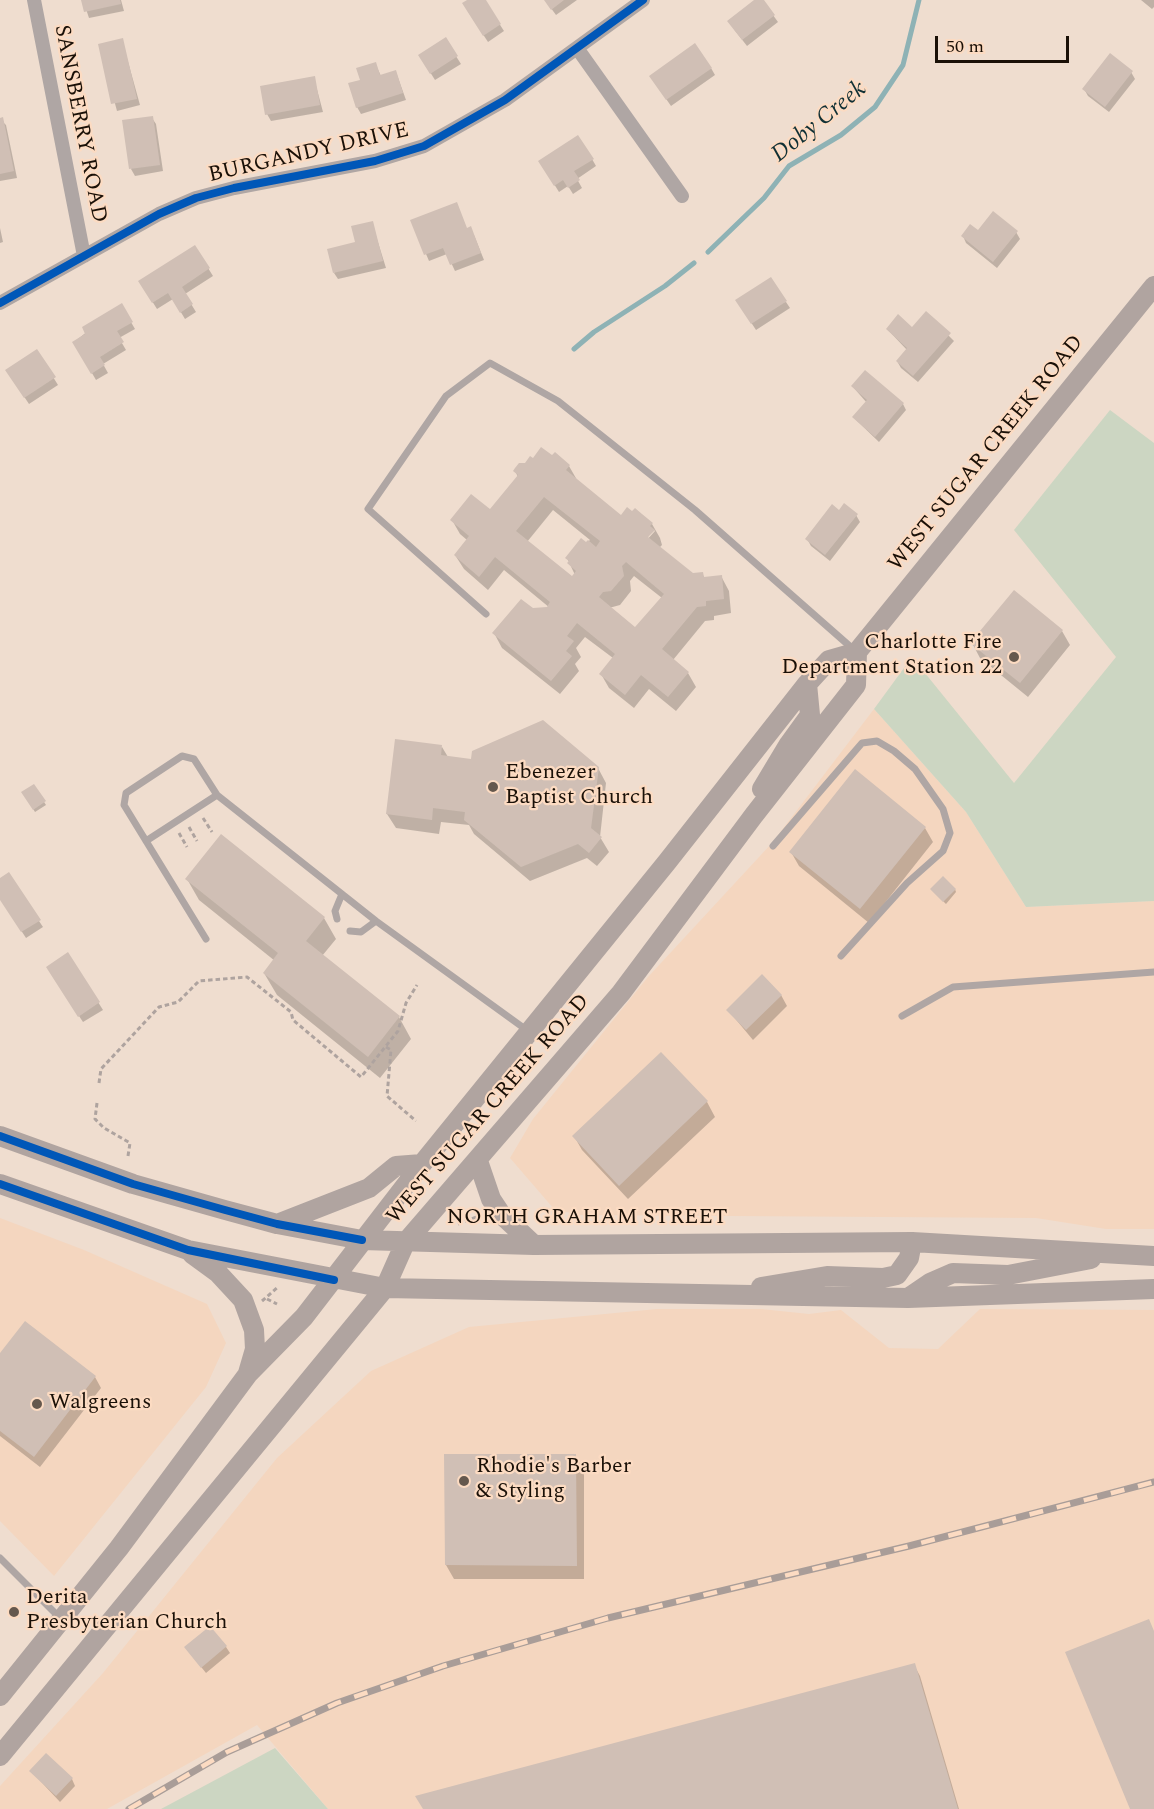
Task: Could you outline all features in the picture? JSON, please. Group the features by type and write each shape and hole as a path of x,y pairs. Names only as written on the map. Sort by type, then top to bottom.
{"main road":[{"name":"WEST SUGAR CREEK ROAD","path":"0,1696 119,1548 248,1374 304,1317 334,1280 362,1240 422,1164 667,862 807,684 829,660 857,652 1154,286"},
{"name":"WEST SUGAR CREEK ROAD","path":"0,1756 385,1288 405,1244 621,993 754,815 856,685 857,652"},
{"path":"754,815 765,781 810,715 807,684"},
{"name":"NORTH GRAHAM STREET","path":"0,1136 133,1184 277,1224 362,1240 405,1244 534,1245 912,1242 1154,1256"},
{"path":"478,1161 491,1198 501,1214 534,1245"},
{"path":"277,1224 369,1188 396,1166 422,1164"},
{"path":"0,1184 188,1250 334,1280 385,1288 908,1298 1154,1289"},
{"path":"732,1293 827,1276 883,1278 897,1275 909,1258 912,1242"},
{"path":"188,1250 218,1273 243,1300 254,1330 255,1348 248,1374"},
{"path":"908,1298 930,1283 953,1273 1008,1275 1120,1254"}],"street":[{"name":"SANSBERRY ROAD","path":"34,0 84,256"},
{"name":"BURGANDY DRIVE","path":"0,303 159,214 196,198 234,188 375,161 424,146 505,100 643,0"},
{"path":"578,48 682,196"}],"lane":[{"path":"486,614 368,509 446,396 490,363 567,409 695,510 857,652"},
{"path":"773,846 862,743 877,741 894,751 915,769 943,809 950,833 943,851 907,884 841,956"},
{"path":"206,939 124,805 126,793 182,756 194,759 217,795 376,921 528,1031"},
{"path":"146,841 217,795"},
{"path":"337,919 335,911 342,894"},
{"path":"350,931 361,932 376,921"},
{"path":"902,1016 953,987 1154,972"},
{"path":"0,1558 62,1619"}],"path":[{"path":"99,1083 101,1069 159,1007 178,1002 199,981 247,977 291,1012 293,1020 361,1077 400,1027 406,1003 417,985"},
{"path":"386,1047 391,1050 387,1096 416,1121"},
{"path":"96,1103 95,1119 104,1128 130,1143 128,1156"},
{"path":"459,1222 484,1214"},
{"path":"448,1216 467,1220"},
{"path":"456,1232 459,1222 457,1218"},
{"path":"256,1305 267,1299 278,1287"},
{"path":"267,1299 278,1304"}],"shaded area":[{"path":"874,709 966,812 1026,907 1154,901 1154,1229 1106,1229 1036,1218 579,1215 554,1209 510,1158 533,1119 648,977 772,843"},
{"path":"0,1218 84,1250 207,1304 226,1343 206,1387 54,1576 0,1521"},
{"path":"657,1309 761,1309 809,1314 841,1310 889,1348 938,1349 980,1309 1154,1310 1154,1809 328,1809 257,1725 107,1809 0,1809 0,1786 103,1673 277,1458 371,1371 469,1327"}],"green space":[{"path":"1110,410 1154,443 1154,901 1026,907 966,812 874,709 912,657 1014,783 1116,657 1014,530"},
{"path":"275,1748 328,1809 161,1809"}],"building":[{"path":"81,0 120,0 121,4 84,12"},
{"path":"467,0 486,0 501,24 483,36 462,3"},
{"path":"544,0 564,0 551,10"},
{"path":"754,0 764,0 775,15 742,40 727,21"},
{"path":"446,37 458,56 430,74 418,55"},
{"path":"123,38 137,99 111,104 98,44"},
{"path":"695,43 712,68 666,100 649,76"},
{"path":"1110,53 1133,71 1105,107 1082,89"},
{"path":"376,62 380,75 396,70 403,93 356,108 348,83 360,80 356,68"},
{"path":"315,76 320,105 265,115 260,86"},
{"path":"153,116 160,165 129,169 122,120"},
{"path":"3,117 14,171 0,174 0,118"},
{"path":"578,135 594,159 574,171 580,180 568,188 563,180 554,186 538,161"},
{"path":"457,202 467,228 471,226 481,253 450,265 443,248 424,255 410,220"},
{"path":"993,211 1018,231 993,262 961,236 970,224 978,230"},
{"path":"373,221 383,261 333,273 327,249 355,242 351,226"},
{"path":"195,245 210,268 182,287 193,304 180,313 168,293 152,303 138,281"},
{"path":"771,277 787,301 751,324 735,300"},
{"path":"122,303 133,322 117,331 124,342 100,357 105,365 91,374 72,342 85,334 82,327"},
{"path":"926,311 951,333 913,376 896,361 907,348 886,329 898,314 912,327"},
{"path":"37,349 56,377 24,398 5,370"},
{"path":"865,370 904,403 875,437 852,417 867,400 851,386"},
{"path":"541,447 552,455 555,452 570,465 566,470 621,515 627,507 632,511 635,508 653,523 650,526 655,530 648,537 693,573 703,572 704,577 722,575 724,599 706,601 706,606 697,607 662,649 689,672 668,697 641,675 625,695 599,674 615,654 577,623 567,636 574,641 566,651 572,656 551,681 492,633 521,599 533,608 547,607 550,602 495,557 479,577 454,555 469,536 450,520 471,494 490,509 518,475 513,471 519,463 525,463 530,456 533,458","holes":["544,497 600,541 596,547 588,540 586,542 581,538 565,558 576,571 572,576 516,531","626,562 664,594 635,627 599,597 603,592 611,591 624,576 622,566"]},
{"path":"844,503 858,514 825,555 805,539 832,504 839,510"},
{"path":"1014,590 1063,630 1020,683 970,643"},
{"name":"Ebenezer Baptist Church","path":"543,720 599,767 591,828 602,837 589,853 578,844 521,867 464,820 465,812 433,808 432,820 386,814 395,739 442,745 441,755 471,759 472,751"},
{"path":"855,769 926,827 860,909 789,852"},
{"path":"34,784 46,801 33,810 21,792"},
{"path":"221,834 325,917 306,941 400,1016 368,1057 263,973 278,953 185,879"},
{"path":"9,872 41,920 21,932 0,900 0,878"},
{"path":"943,876 956,889 943,902 930,889"},
{"path":"68,952 100,1002 78,1017 46,967"},
{"path":"762,974 782,995 746,1030 726,1010"},
{"path":"661,1052 708,1101 619,1186 572,1136"},
{"name":"Walgreens","path":"25,1321 96,1376 34,1457 0,1431 0,1353"},
{"path":"444,1454 576,1454 577,1566 445,1565"},
{"path":"1149,1619 1154,1631 1154,1809 1130,1809 1065,1652"},
{"path":"210,1626 227,1646 201,1668 184,1647"},
{"path":"915,1663 958,1809 423,1809 415,1796"},
{"path":"46,1753 73,1778 56,1796 29,1771"}],"waterway":[{"name":"Doby Creek","path":"708,252 764,198 789,166 841,135 875,107 903,65 919,0"},
{"name":"Doby Creek","path":"574,349 594,332 665,286 694,263"}],"railway":[{"path":"129,1809 227,1752 337,1703 443,1666 608,1618 909,1546 1154,1482"}],"cycle path":[{"path":"0,303 159,214 196,198 234,188 375,161 424,146 505,100 643,0"},
{"path":"0,1136 133,1184 277,1224 362,1240"},
{"path":"0,1184 188,1250 334,1280"}],"place":[{"name":"Charlotte Fire Department Station 22","path":"1014,657"},
{"name":"Ebenezer Baptist Church","path":"493,787"},
{"name":"Walgreens","path":"37,1404"},
{"name":"Rhodie's Barber & Styling","path":"464,1481"},
{"name":"Derita Presbyterian Church","path":"14,1612"}]}
